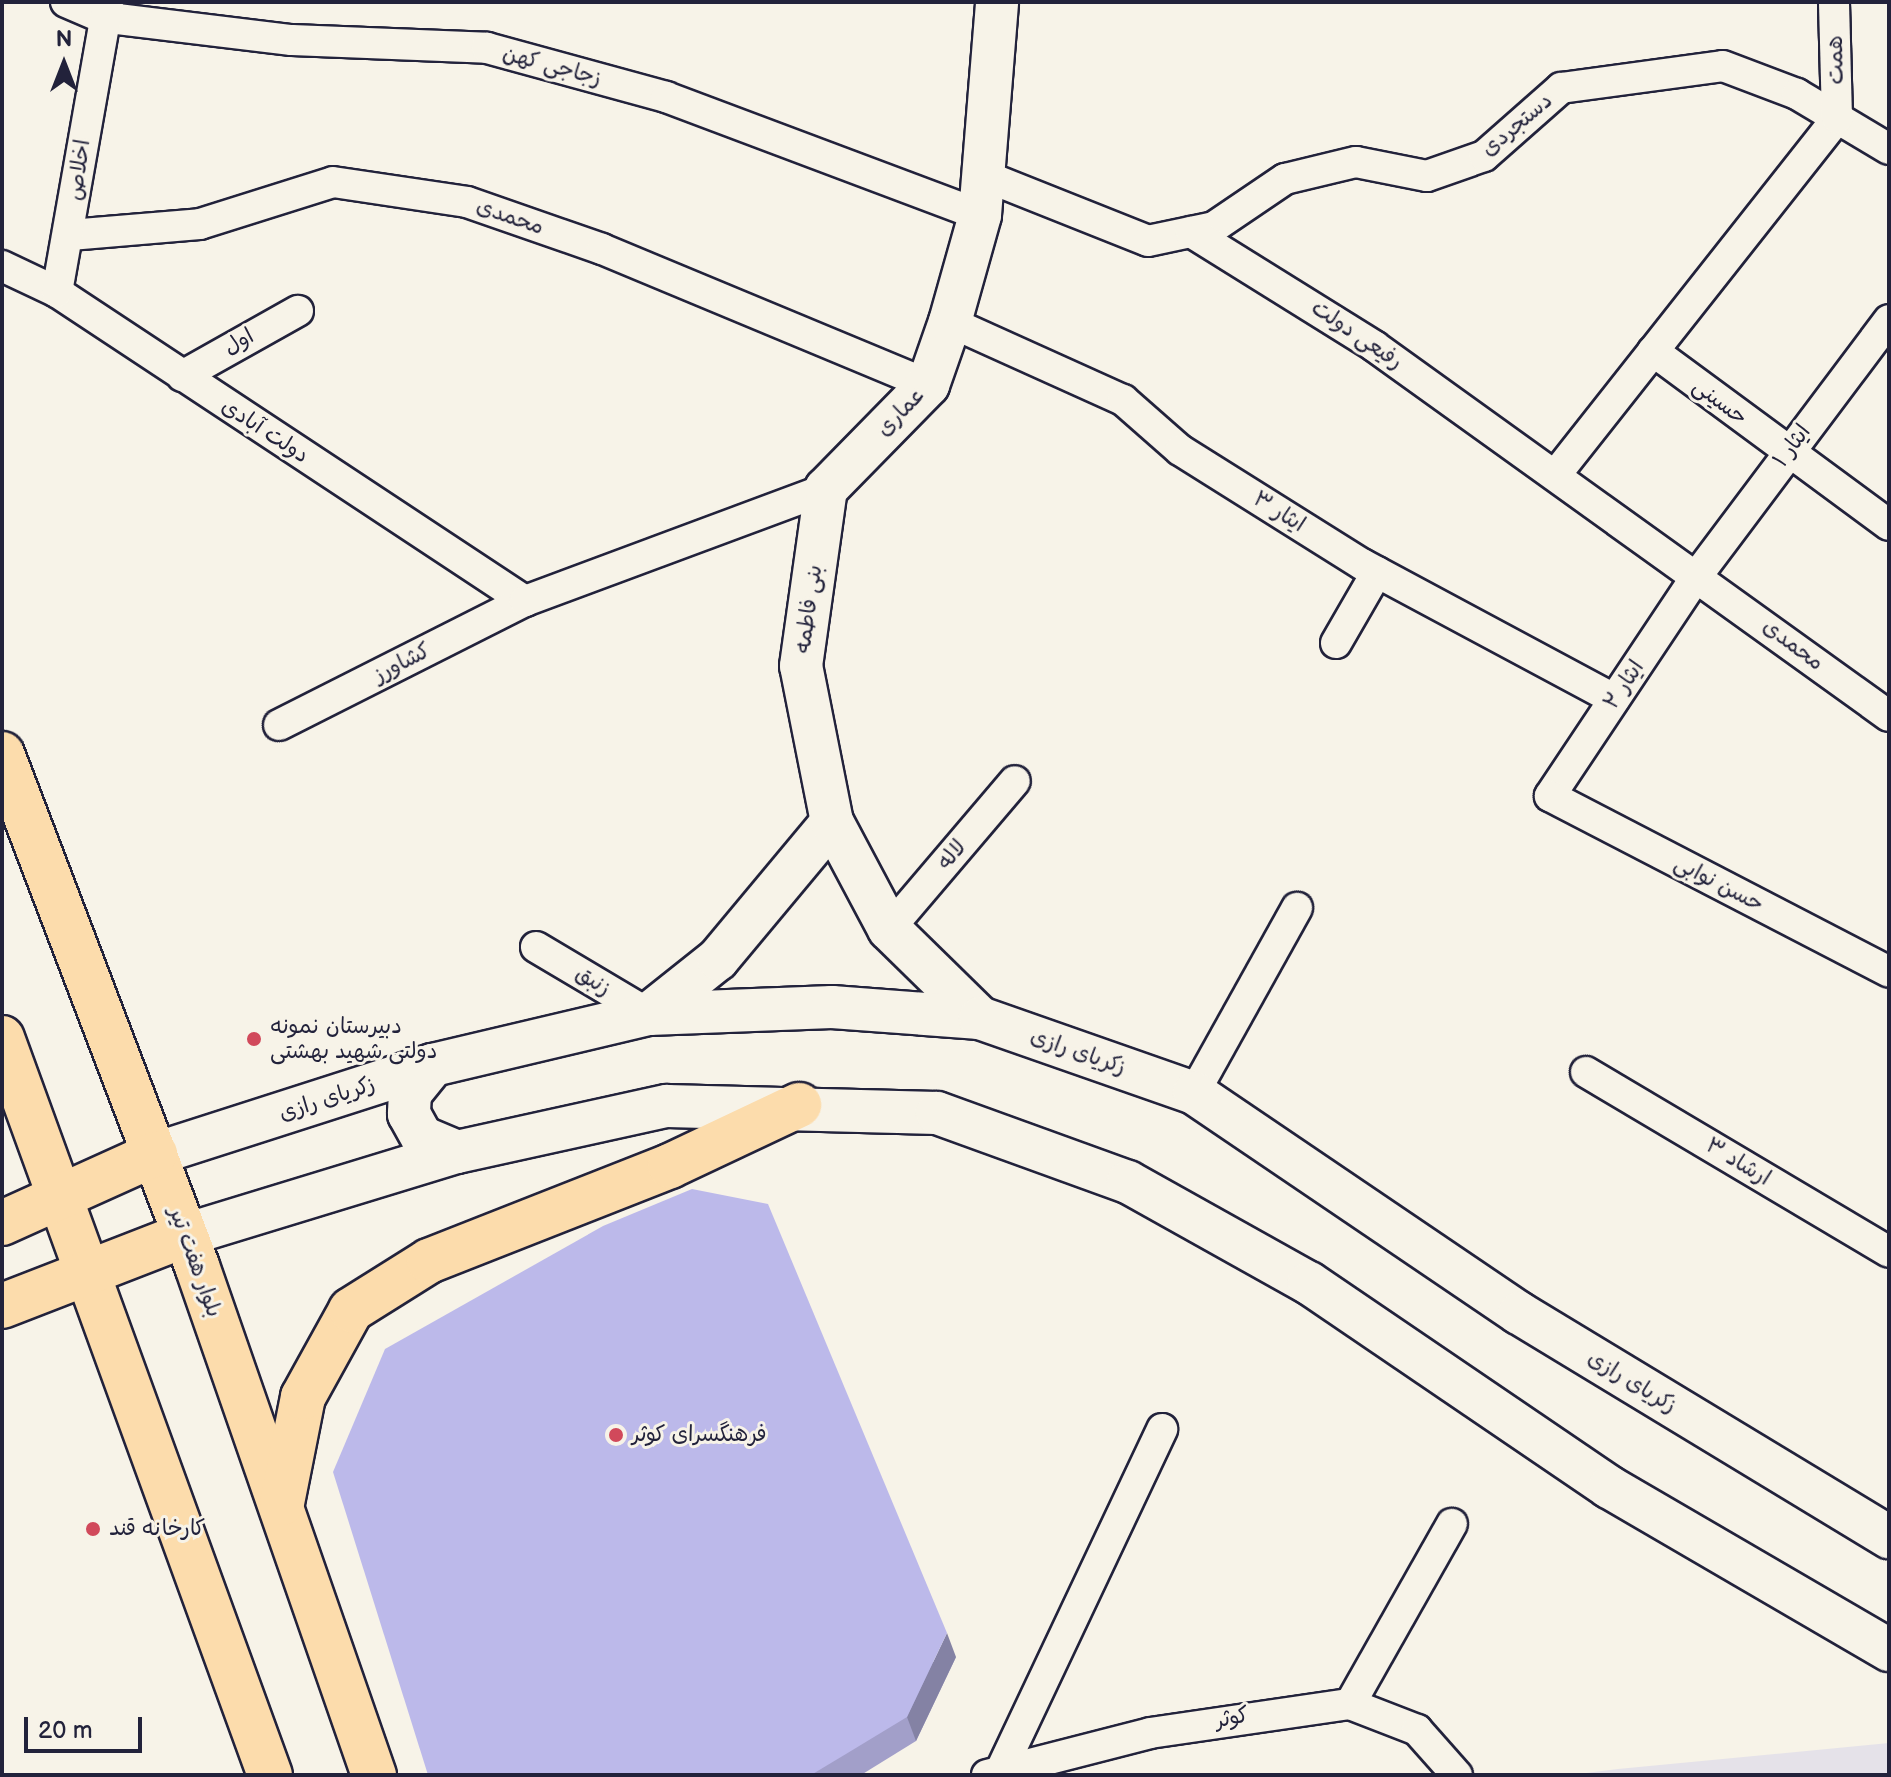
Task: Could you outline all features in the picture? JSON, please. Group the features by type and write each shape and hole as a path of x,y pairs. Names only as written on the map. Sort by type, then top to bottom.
{"main road":[{"name":"بلوار هفت تیر","path":"2,754 185,1235 374,1775"},
{"path":"2,1038 89,1267 270,1775"},
{"path":"282,1505 303,1397 351,1310 429,1261 670,1166 799,1105"},
{"path":"2,1223 155,1154"},
{"path":"2,1306 89,1267 185,1235"}],"street":[{"path":"66,2 105,10"},
{"name":"عماری","path":"525,601 826,489 928,385 950,322 983,196 997,2"},
{"name":"همت","path":"1834,2 1837,118"},
{"name":"زجاجی کهن","path":"105,10 292,40 487,48 666,97 983,196"},
{"name":"اخلاص","path":"57,292 70,235 105,10"},
{"name":"دستجردی","path":"1191,232 1214,227 1285,179 1356,162 1427,176 1484,156 1561,88 1723,66 1837,118 1889,149"},
{"path":"1557,473 1837,118"},
{"name":"محمدی","path":"70,235 200,224 333,182 467,202 602,249 928,385"},
{"path":"983,196 1148,241 1191,232"},
{"name":"رفیعی دولت","path":"1191,232 1280,283 1698,574"},
{"name":"دولت آبادی","path":"2,266 57,292 525,601"},
{"name":"اول","path":"182,376 298,311"},
{"name":"۱ ایثار","path":"1698,574 1889,320"},
{"name":"ایثار ۳","path":"950,322 1123,400 1180,450 1377,572 1614,699"},
{"name":"حسینی","path":"1653,351 1889,525"},
{"name":"بنی فاطمه","path":"826,489 801,666 832,822 889,929 980,1018"},
{"path":"1336,643 1377,572"},
{"name":"محمدی","path":"1698,574 1889,716"},
{"name":"ایثار ۲","path":"1550,796 1698,574"},
{"name":"کشاورز","path":"279,725 525,601"},
{"name":"لاله","path":"889,929 1015,781"},
{"name":"حسن نوابی","path":"1550,796 1889,972"},
{"path":"649,1014 718,959 832,822"},
{"path":"1194,1093 1297,908"},
{"name":"زنبق","path":"536,947 649,1014"},
{"name":"زکریای رازی","path":"155,1154 433,1065 649,1014 832,1007 980,1018 1194,1093 1519,1313 1889,1537"},
{"path":"433,1065 410,1093 409,1114 422,1137 457,1152"},
{"name":"ارشاد ۳","path":"1586,1072 1889,1252"},
{"path":"185,1235 457,1152 667,1106 799,1105 937,1113 1128,1182 1309,1283 1609,1487 1889,1650"},
{"path":"994,1772 1162,1429"},
{"path":"1350,1704 1452,1524"},
{"name":"کوثر","path":"994,1772 1250,1715 1350,1704 1417,1730 1457,1775"}],"shaded area":[{"path":"1889,1743 1889,1775 1570,1775 1618,1769"}],"building":[{"name":"فرهنگسرای کوثر","path":"692,1189 768,1204 947,1633 907,1717 811,1775 428,1775 333,1472 385,1349 603,1226"}],"place":[{"name":"دبیرستان نمونه دولتی شهید بهشتی","path":"254,1039"},
{"name":"فرهنگسرای کوثر","path":"616,1435"},
{"name":"کارخانه قند","path":"93,1529"}]}
